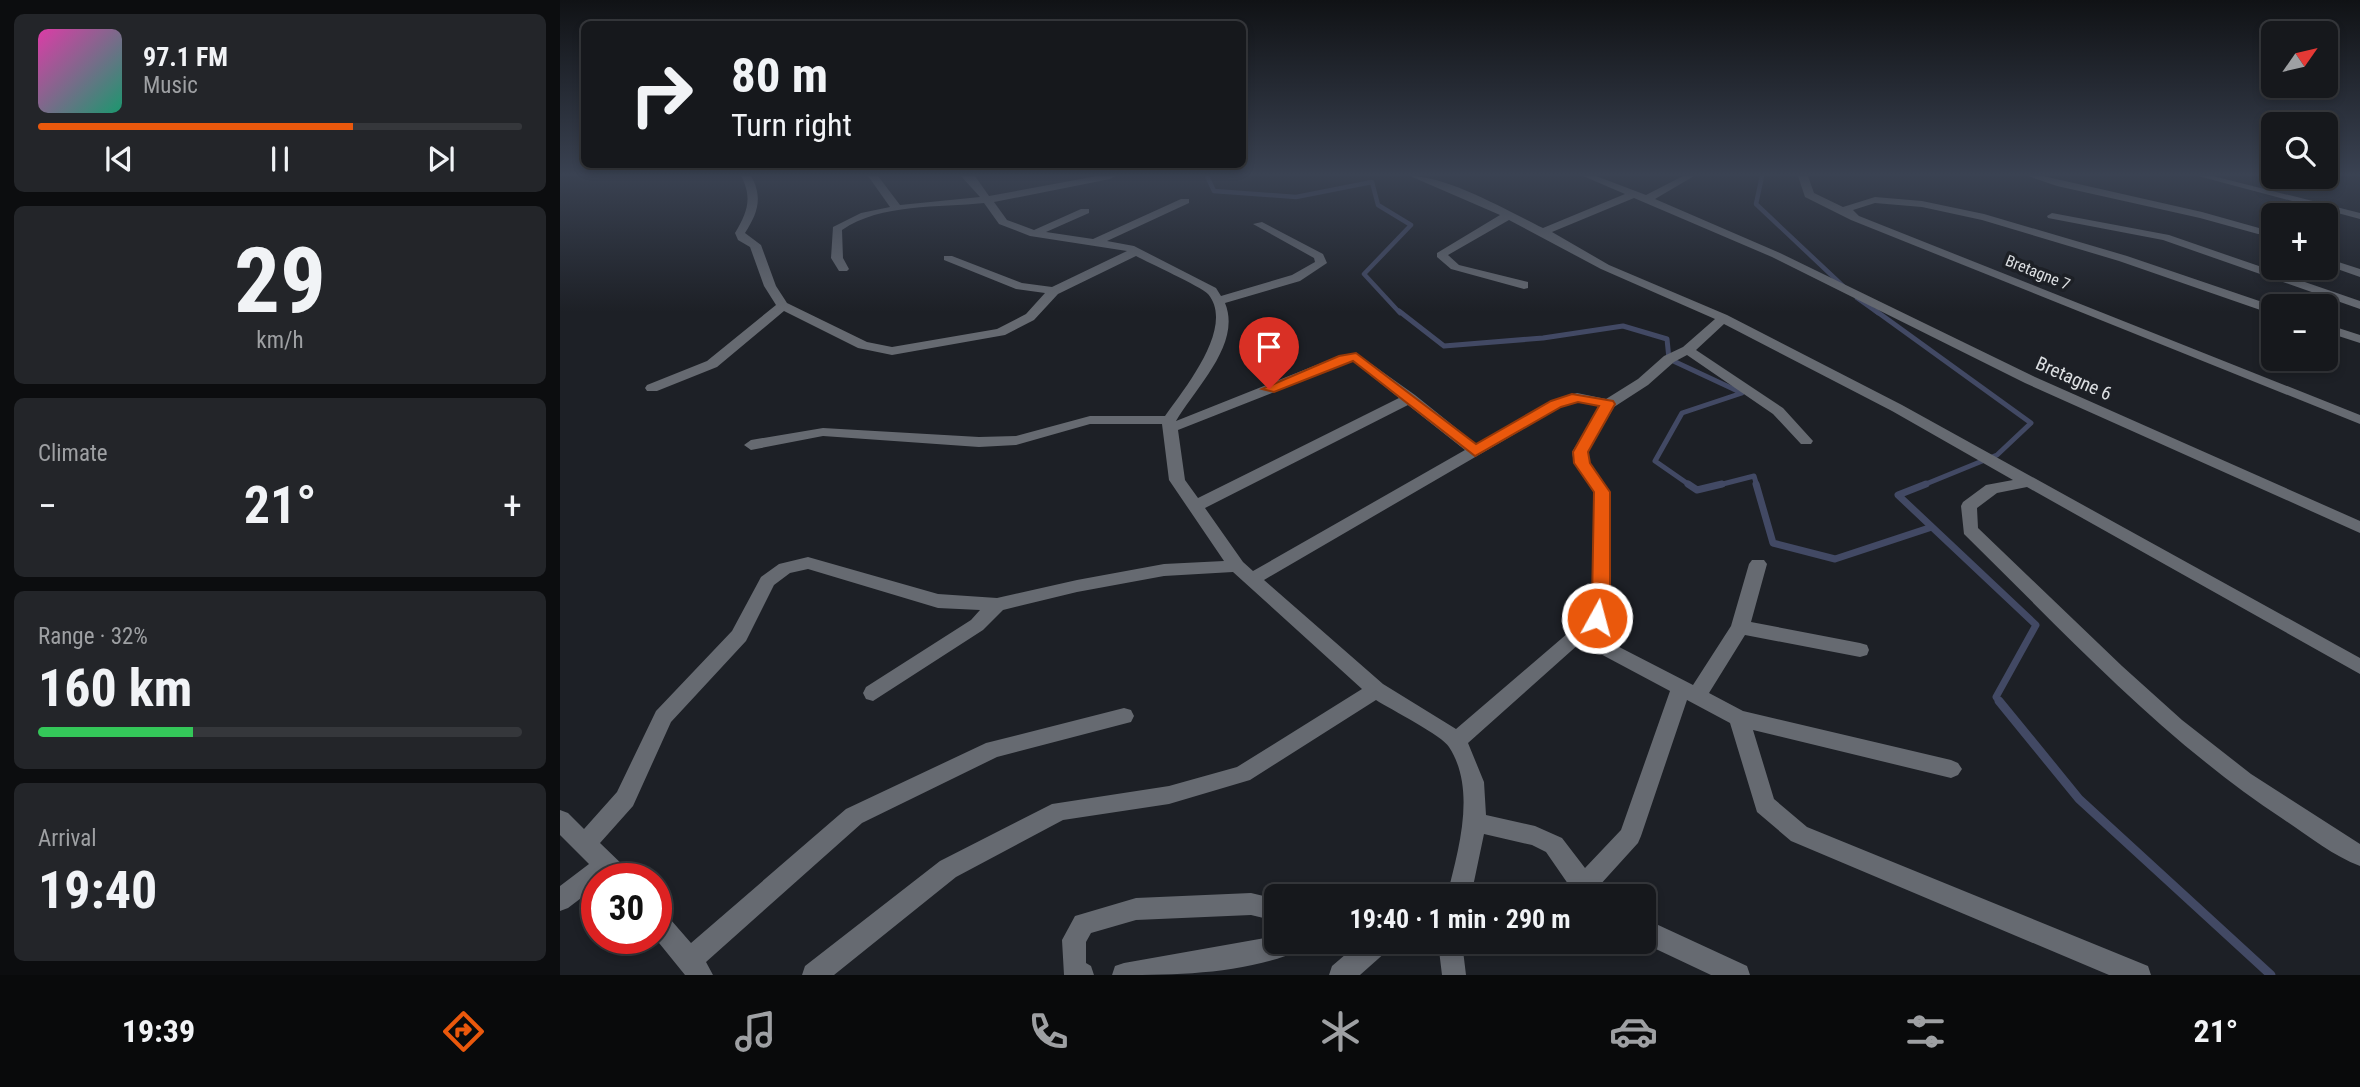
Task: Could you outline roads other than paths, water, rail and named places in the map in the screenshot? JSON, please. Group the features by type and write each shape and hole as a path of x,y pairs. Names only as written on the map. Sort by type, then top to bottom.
{"street":[{"path":"746,222 740,233 742,238 755,245 770,286 783,306 863,345 892,351 1000,332 1030,317 1054,291 1136,251"},
{"path":"843,269 837,258 837,229 849,222"},
{"path":"1003,222 1034,234 1136,251 1212,290 1220,300 1222,325 1212,357 1170,424 1177,480 1237,566 1377,690 1457,740 1473,782 1475,822 1462,884"},
{"path":"1034,234 1062,222"},
{"path":"1091,245 1141,222"},
{"path":"1498,222 1441,255 1455,267 1524,285"},
{"path":"1520,222 1544,232 1605,267 1723,318 1897,408 2360,667"},
{"path":"1544,232 1569,222"},
{"name":"Bretagne 6","path":"1699,222 1776,255 2030,380 2360,527"},
{"name":"Bretagne 7","path":"1864,222 2360,420"},
{"name":"Bretagne 7","path":"1997,222 2070,240 2261,306"},
{"path":"2082,222 2165,237 2360,305"},
{"path":"2228,222 2261,232"},
{"path":"1220,300 1296,278 1321,262 1319,256 1307,248 1258,223"},
{"path":"948,258 1020,286 1054,291"},
{"path":"2338,265 2360,273"},
{"path":"652,388 712,364 783,306"},
{"path":"1457,740 1597,618 1601,603 1602,492 1582,463 1580,452 1608,404 1643,382 1669,359 1688,350 1723,318"},
{"path":"2338,332 2360,339"},
{"path":"1688,350 1778,411 1806,441"},
{"path":"751,445 823,432 979,442 1016,440 1090,420 1170,424 1350,357 1361,359 1475,451"},
{"path":"1253,579 1566,401 1577,397 1608,404"},
{"path":"1196,506 1410,398"},
{"path":"2028,482 1992,489 1969,506 1970,530 2142,695 2206,751 2284,810 2360,856"},
{"path":"585,844 625,799 663,717 739,636 766,581 785,568 807,563 938,601 998,605 1077,586 1164,570 1237,566"},
{"path":"1592,884 1630,836 1688,693 1740,627 1758,564"},
{"path":"873,693 977,625 998,605"},
{"path":"1740,627 1860,650"},
{"path":"1578,634 1739,718 1951,769"},
{"path":"814,975 948,869 1060,811 1168,795 1243,774 1377,690"},
{"path":"672,939 696,967 854,816 993,749 1124,716"},
{"path":"1739,718 1765,806 1798,834 2138,975"},
{"path":"560,820 605,863"},
{"path":"1475,822 1535,836 1554,845 1582,884"},
{"path":"560,900 581,889"},
{"path":"1082,975 1074,970 1074,940 1083,924 1136,909 1251,904 1264,907"},
{"path":"1656,936 1738,975"},
{"path":"1124,975 1264,950"},
{"path":"1341,975 1363,954"},
{"path":"1451,954 1454,975"}],"waterway":[{"path":"1400,313 1364,274 1411,225 1405,222"},
{"path":"1775,222 1843,286"},
{"path":"1857,298 1878,313"},
{"path":"1399,311 1444,346 1543,338 1623,326 1667,339 1669,359 1742,393 1682,413 1655,461 1691,486"},
{"path":"1876,311 2031,423 1997,455 1923,485"},
{"path":"1715,486 1754,476 1757,486"},
{"path":"1691,486 1697,490 1722,484"},
{"path":"1756,484 1773,543 1835,559 1932,527"},
{"path":"1923,485 1898,495 1932,527"},
{"path":"1932,527 2036,625 1996,697 2001,703"},
{"path":"1999,701 2079,799 2271,975"}]}
